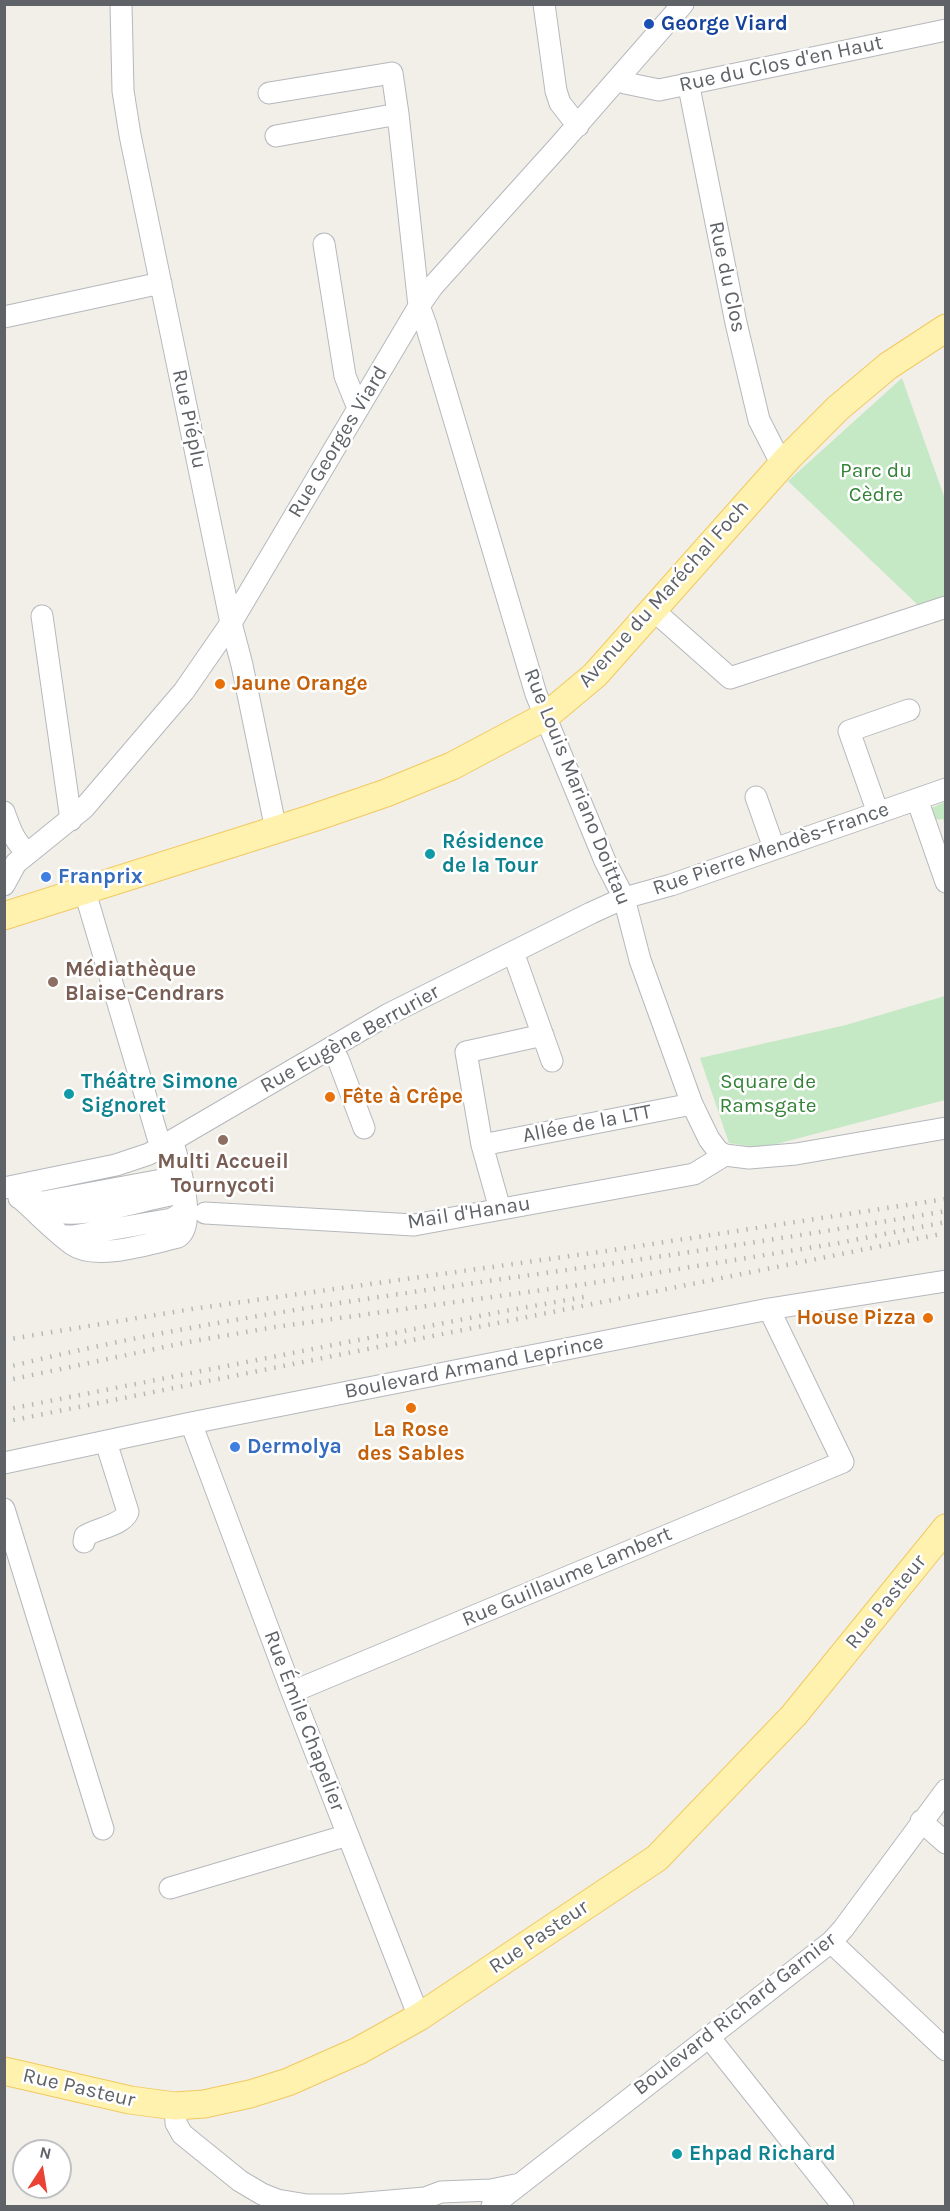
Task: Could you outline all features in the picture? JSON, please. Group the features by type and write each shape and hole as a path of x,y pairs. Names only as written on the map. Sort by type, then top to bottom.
{"main road":[{"name":"Avenue du Maréchal Foch","path":"5,916 276,830 427,777 546,716 595,675 782,465 862,387 888,366 945,328"},
{"name":"Rue Pasteur","path":"4,2071 130,2100 175,2106 204,2104 250,2094 288,2082 358,2051 419,2017 657,1858 794,1715 945,1528"}],"street":[{"name":"Rue Piéplu","path":"121,4 123,91 231,623 242,665 276,830"},
{"path":"544,4 556,91 560,103 578,126"},
{"name":"Rue Georges Viard","path":"4,885 16,863 84,808 184,691 231,623 433,286 578,126 683,4"},
{"name":"Rue du Clos d'en Haut","path":"618,80 659,90 945,30"},
{"name":"Rue Louis Mariano Doittau","path":"270,93 392,72 419,306 536,694 605,861 624,898 640,960 692,1104 709,1139 718,1151 725,1155"},
{"name":"Rue du Clos","path":"685,84 690,92 736,323 759,420 782,465"},
{"path":"276,136 398,114"},
{"path":"324,244 345,376 358,408"},
{"path":"4,317 161,283"},
{"path":"652,609 730,678 945,607"},
{"path":"42,616 71,820"},
{"path":"878,813 849,731 909,710"},
{"name":"Rue Pierre Mendès-France","path":"624,898 671,885 945,789"},
{"path":"756,797 774,848"},
{"name":"Rue Pierre Mendès-France","path":"917,799 945,882"},
{"path":"4,812 18,845 28,853"},
{"path":"10,1193 75,1246 90,1251 110,1251 178,1237 187,1223 188,1193 167,1145 85,892"},
{"name":"Rue Eugène Berrurier","path":"10,1193 134,1160 167,1145 387,1015 624,898"},
{"path":"4,910 5,916"},
{"path":"513,952 552,1061"},
{"path":"500,1209 483,1145 466,1052 543,1035"},
{"path":"338,1059 364,1128"},
{"name":"Allée de la LTT","path":"483,1145 692,1104"},
{"path":"725,1155 749,1158 796,1154 945,1128"},
{"name":"Mail d'Hanau","path":"188,1193 414,1225 694,1173 725,1155"},
{"path":"10,1193 43,1202 167,1179 188,1193"},
{"name":"Boulevard Armand Leprince","path":"4,1463 191,1423 769,1309 945,1281"},
{"name":"Rue Guillaume Lambert","path":"292,1692 843,1462 769,1309"},
{"name":"Rue Émile Chapelier","path":"191,1423 292,1692 419,2017"},
{"path":"84,1542 85,1536 120,1521 128,1512 106,1442"},
{"path":"4,1509 103,1829"},
{"name":"Boulevard Richard Garnier","path":"498,2205 520,2185 831,1942 843,1929 945,1790"},
{"path":"921,1821 945,1843"},
{"path":"170,1888 348,1835"},
{"path":"831,1942 945,2050"},
{"path":"709,2037 843,2206"},
{"path":"175,2106 176,2123 182,2134 240,2181 278,2200 318,2206 425,2198 441,2192 491,2190 520,2185"},
{"path":"425,2198 447,2206"}],"green space":[{"name":"Parc du Cèdre","path":"902,378 945,499 945,597 920,607 788,481"},
{"path":"945,802 945,825 943,819 933,820 929,809"},
{"name":"Square de Ramsgate","path":"945,996 945,1100 761,1148 729,1143 700,1058 846,1025"}],"railway":[{"path":"4,1340 192,1309 606,1251 946,1199"},
{"path":"4,1368 187,1328 946,1211"},
{"path":"4,1381 188,1342 275,1327 593,1283 839,1243 946,1222"},
{"path":"4,1422 946,1233"},
{"path":"4,1410 584,1297"}],"place":[{"name":"George Viard","path":"649,24"},
{"name":"Jaune Orange","path":"220,684"},
{"name":"Résidence de la Tour","path":"430,854"},
{"name":"Franprix","path":"46,877"},
{"name":"Médiathèque Blaise-Cendrars","path":"53,982"},
{"name":"Théâtre Simone Signoret","path":"69,1094"},
{"name":"Fête à Crêpe","path":"330,1097"},
{"name":"Multi Accueil Tournycoti","path":"223,1140"},
{"name":"House Pizza","path":"928,1318"},
{"name":"La Rose des Sables","path":"411,1408"},
{"name":"Dermolya","path":"235,1447"},
{"name":"Ehpad Richard","path":"677,2154"}]}
